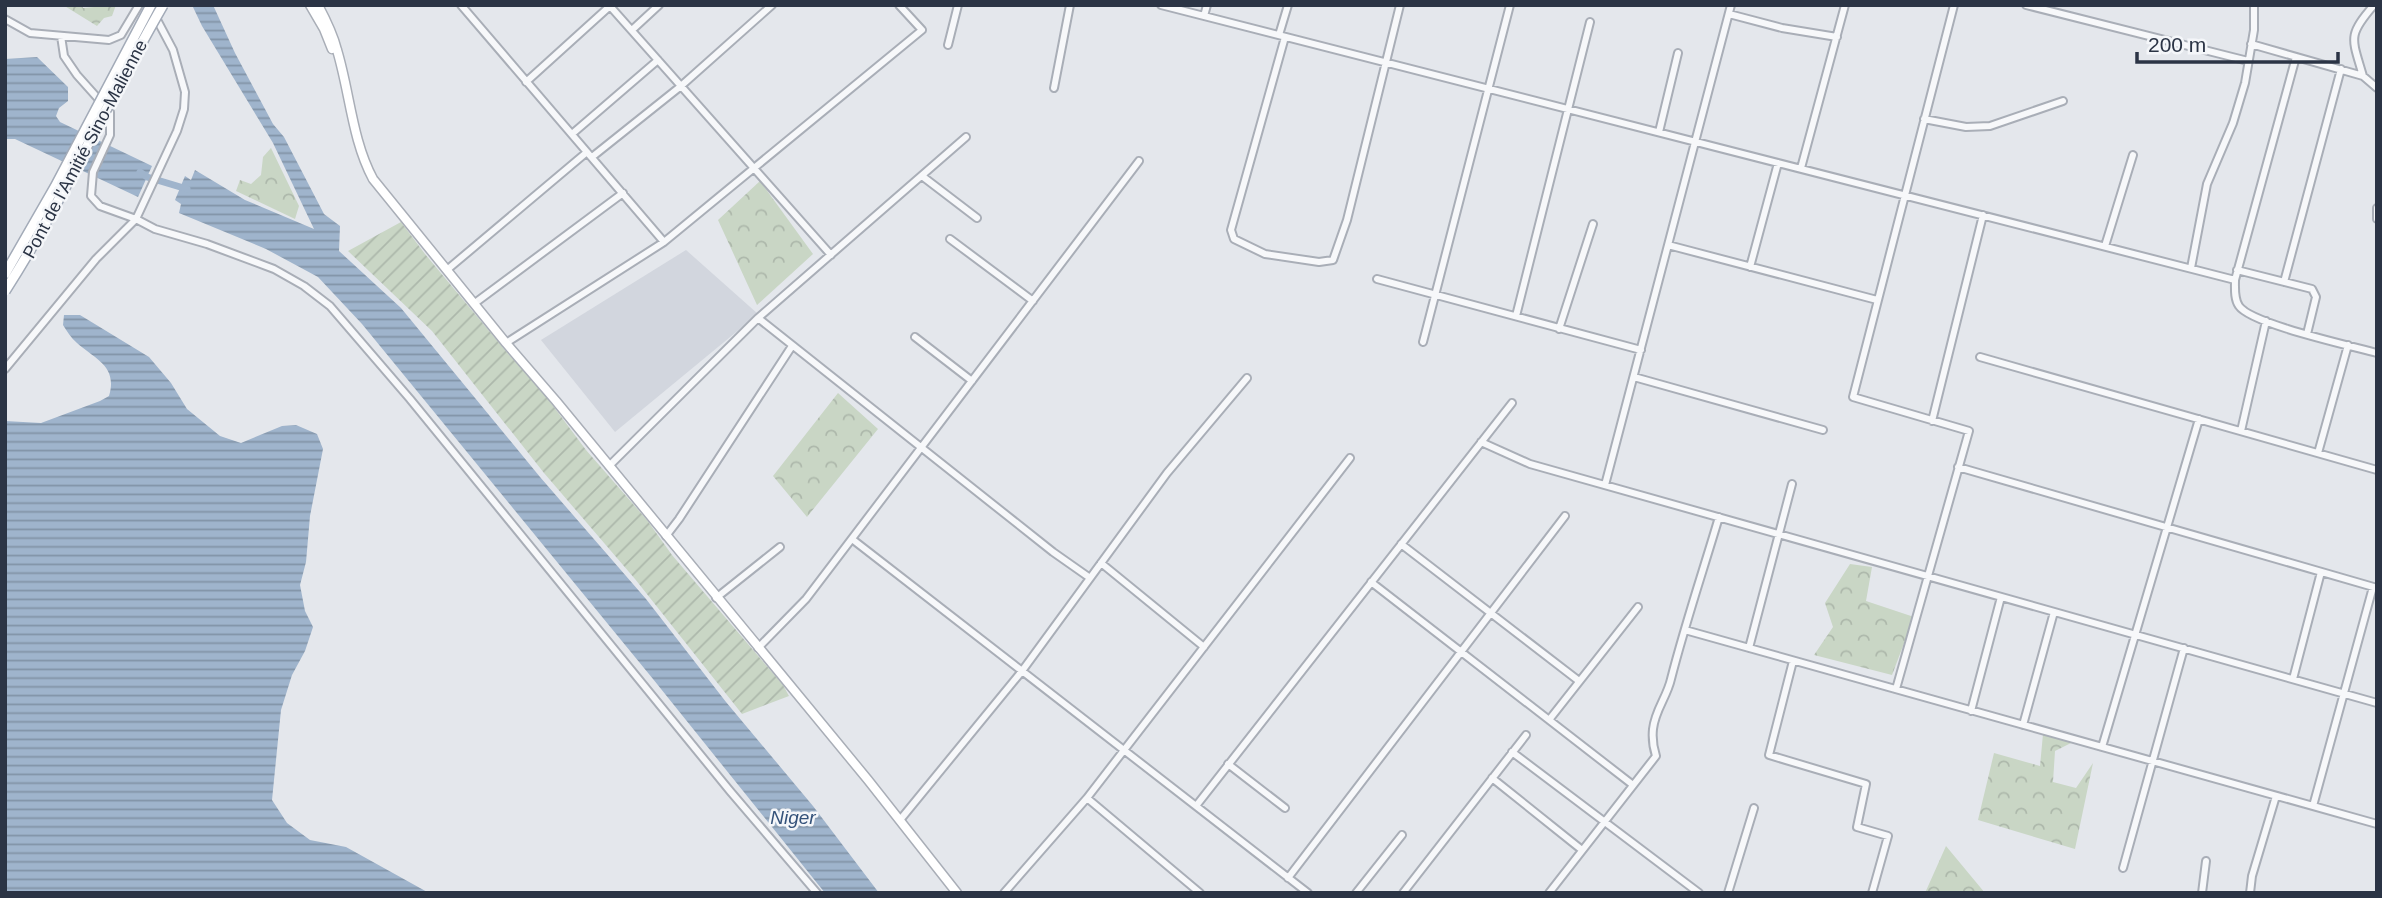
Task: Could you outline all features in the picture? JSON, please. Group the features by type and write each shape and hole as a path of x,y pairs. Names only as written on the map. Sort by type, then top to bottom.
{"main road":[{"name":"Pont de l'Amitié Sino-Malienne","path":"5,274 55,187 150,5"},
{"name":"Pont de l'Amitié Sino-Malienne","path":"5,291 62,193 117,86 163,5"},
{"path":"310,5 324,29 343,74"},
{"path":"318,5 329,26 357,136 373,179 957,893"}],"street":[{"path":"5,19 30,33 108,40 121,35 139,5"},
{"path":"5,369 96,259 136,219 170,146 184,109 185,92 170,42 150,5"},
{"path":"461,5 664,242"},
{"path":"632,30 659,5"},
{"path":"448,269 589,155 681,86 763,8 772,5"},
{"path":"506,344 664,242 922,30 899,5"},
{"path":"948,45 958,5"},
{"path":"1054,88 1070,5"},
{"path":"1161,5 2235,280"},
{"path":"1205,16 1207,5"},
{"path":"1288,5 1231,230 1234,239 1265,254 1319,262 1333,260 1347,220 1400,5"},
{"path":"1423,342 1510,5"},
{"path":"1605,485 1731,5"},
{"path":"1801,169 1845,5"},
{"path":"1896,690 1969,431 1853,397 1954,5"},
{"path":"2026,5 2248,61"},
{"path":"2062,15 2065,5"},
{"path":"2191,268 2207,184 2233,123 2248,61 2254,5"},
{"path":"2363,76 2353,34 2374,5"},
{"path":"526,82 610,6 831,255"},
{"path":"1729,14 1782,28 1837,37"},
{"path":"1516,316 1590,22"},
{"path":"61,36 64,56 110,112 110,135 93,172 91,196 100,206 155,229 207,244 274,269 304,286 330,306 410,399 730,791 817,893"},
{"path":"2251,44 2363,76 2377,88"},
{"path":"1659,132 1678,53"},
{"path":"2296,57 2237,270 2235,299 2239,307 2266,321 2377,353"},
{"path":"572,134 658,60"},
{"path":"2284,282 2341,69"},
{"path":"1924,119 1966,127 1990,126 2063,101"},
{"path":"609,466 758,318 966,137"},
{"path":"2105,246 2133,155"},
{"path":"758,648 806,599 1139,161"},
{"path":"1749,267 1778,163"},
{"path":"922,176 977,218"},
{"path":"475,303 623,193"},
{"path":"2377,208 2377,219"},
{"path":"1932,421 1983,215"},
{"path":"1559,329 1592,224"},
{"path":"950,239 1033,302"},
{"path":"1668,245 1877,300"},
{"path":"2237,270 2312,289 2316,297 2307,334"},
{"path":"1377,279 1641,350"},
{"path":"758,318 1053,552 1090,578"},
{"path":"2241,431 2266,321"},
{"path":"915,337 972,381"},
{"path":"2318,453 2348,345"},
{"path":"666,536 792,346"},
{"path":"1980,357 2377,470"},
{"path":"1634,377 1823,430"},
{"path":"900,820 1022,671 1167,473 1247,378"},
{"path":"1196,806 1512,403"},
{"path":"2102,747 2199,419"},
{"path":"1481,442 1530,464 2377,703"},
{"path":"1004,893 1087,798 1350,458"},
{"path":"1958,467 2375,587 2313,806"},
{"path":"1749,648 1792,484"},
{"path":"1288,878 1565,516"},
{"path":"1549,893 1656,756 1653,729 1658,708 1671,681 1676,656 1719,517"},
{"path":"852,539 1308,893"},
{"path":"1401,544 1579,681"},
{"path":"716,598 780,547"},
{"path":"1101,563 1204,646"},
{"path":"2293,679 2321,572"},
{"path":"1371,582 1633,785"},
{"path":"1972,711 2001,597"},
{"path":"1549,720 1638,607"},
{"path":"2023,725 2054,611"},
{"path":"1685,630 2377,824"},
{"path":"2123,868 2184,648"},
{"path":"1793,661 1769,755 1866,784 1857,827 1888,836 1872,893"},
{"path":"1403,893 1526,735"},
{"path":"1512,752 1699,893"},
{"path":"1228,764 1285,808"},
{"path":"1492,778 1583,850"},
{"path":"2250,893 2252,876 2276,796"},
{"path":"1087,798 1200,893"},
{"path":"1728,893 1754,808"},
{"path":"1356,893 1402,835"},
{"path":"2202,893 2206,861"}],"shaded area":[{"path":"686,250 758,314 615,432 541,340"}],"green space":[{"path":"63,5 82,5 83,8 116,5 112,16 104,18 97,26"},
{"path":"271,148 299,206 295,219 236,191 240,180 251,184 261,175 263,157"},
{"path":"760,181 813,254 757,305 718,220"},
{"path":"401,222 510,356 539,387 586,450 647,520 672,555 783,685 789,696 742,714 635,579 544,473 432,331 348,251"},
{"path":"838,393 878,429 807,517 773,476"},
{"path":"1850,564 1872,567 1866,601 1914,617 1892,675 1814,655 1833,627 1825,603"},
{"path":"2043,734 2073,742 2055,751 2053,782 2076,788 2093,763 2075,849 1978,820 1994,753 2040,766"},
{"path":"1946,846 1985,893 1925,893"}],"water":[{"name":"Niger","path":"192,5 213,5 235,53 273,124 284,137 324,214 340,226 339,251 401,308 540,477 646,599 726,702 813,806 879,893 825,893 362,324 318,277 266,249 179,213 181,204 175,200 185,176 191,180 195,170 245,200 314,229 273,143"},
{"path":"37,57 68,87 68,101 59,108 56,116 60,122 152,166 138,197 15,139 5,139 5,59"},
{"path":"64,315 80,315 149,357 171,383 187,409 220,436 241,443 282,426 296,425 317,434 323,449 300,585 305,611 313,627 305,651 292,675 281,710 272,800 287,823 310,840 346,847 429,893 5,893 5,421 41,423 100,401 109,396 111,386 108,370 77,343 63,325"}],"waterway":[{"path":"140,172 147,177 187,189"}]}
